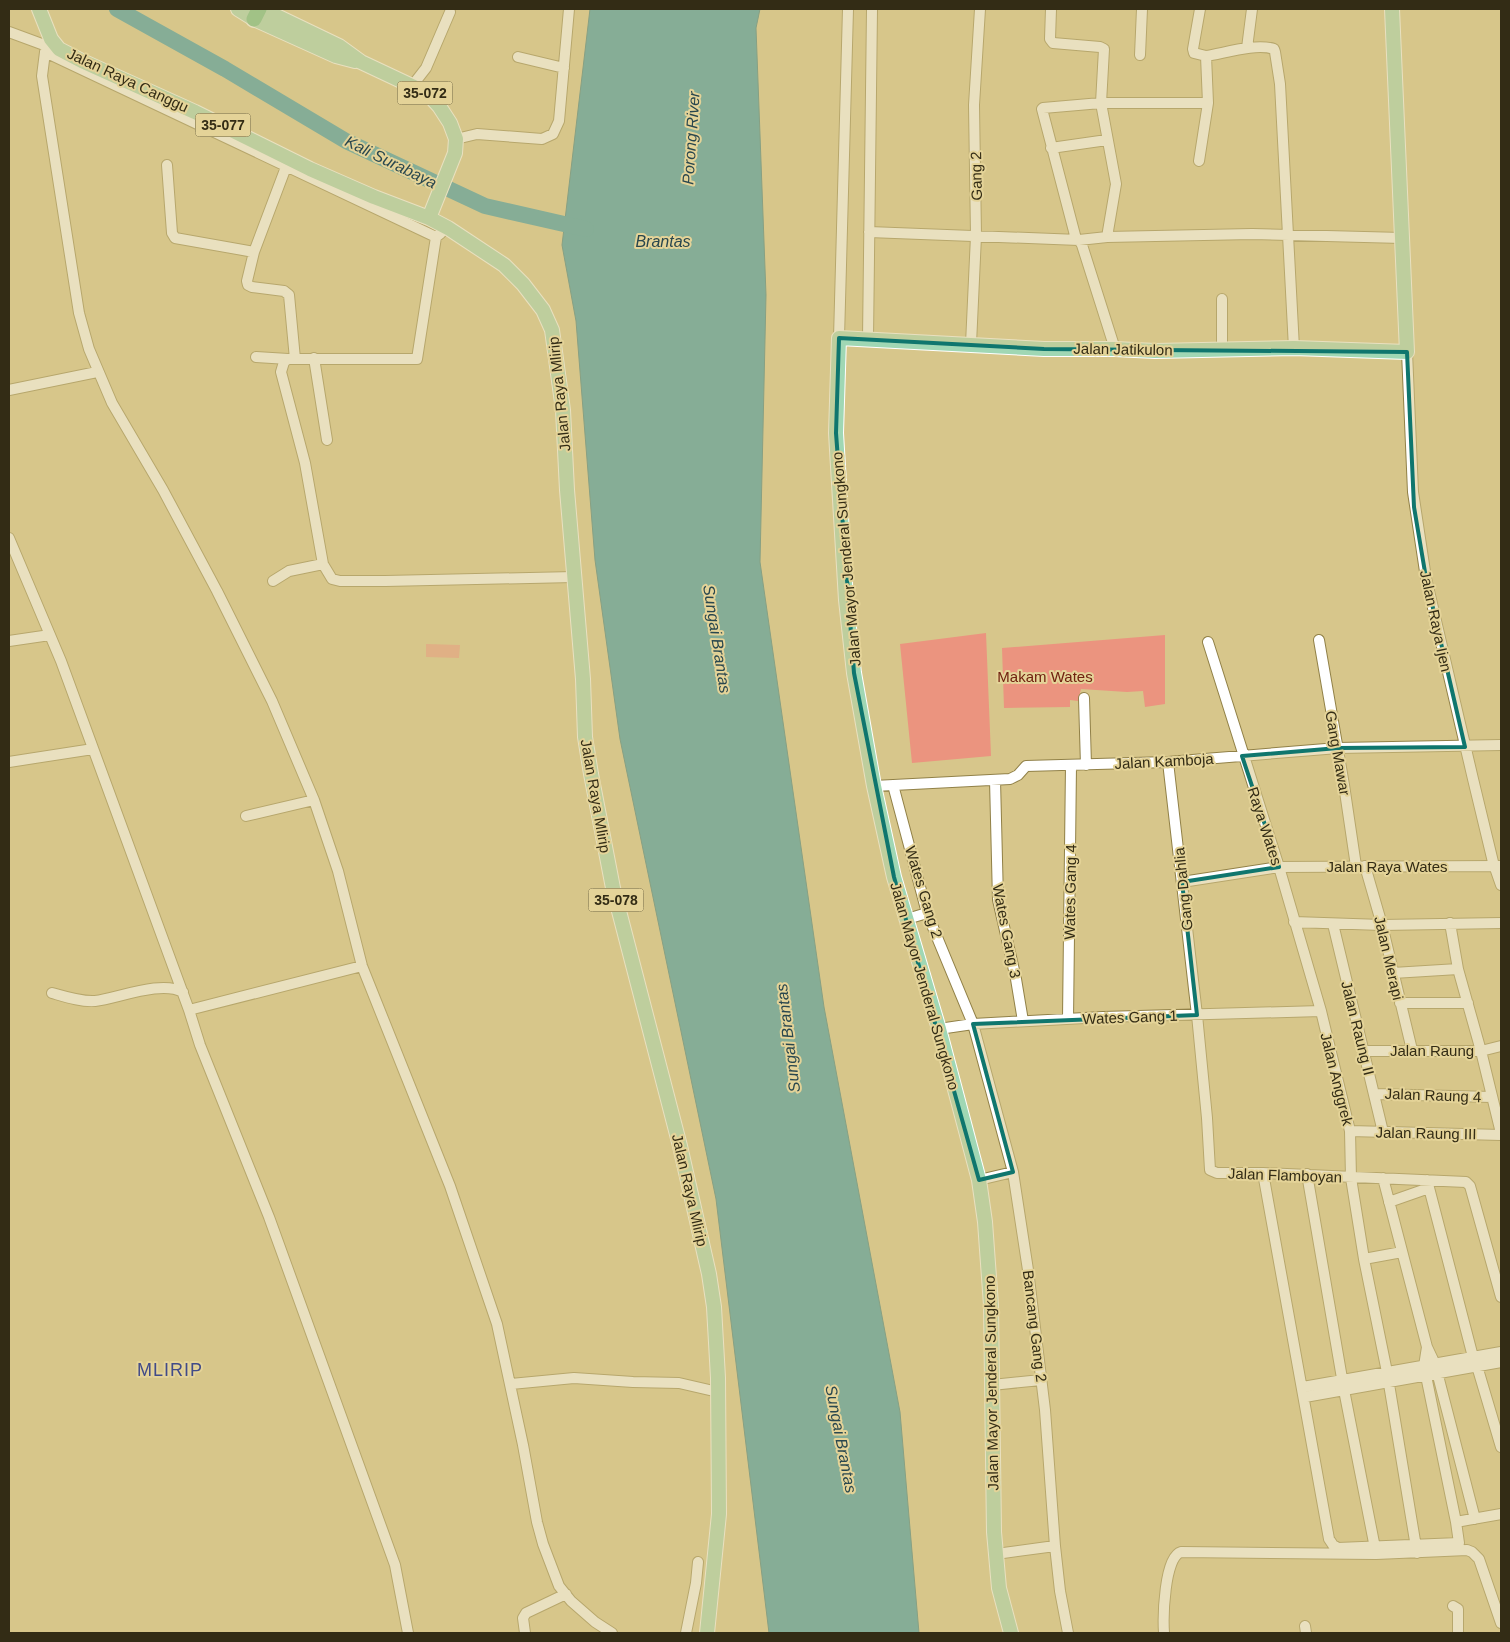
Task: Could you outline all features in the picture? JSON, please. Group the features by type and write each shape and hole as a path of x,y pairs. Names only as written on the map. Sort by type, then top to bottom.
{"main road":[{"name":"Jalan Raya Canggu","path":"39,9 48,46 60,48 82,61 195,112 310,169 374,197 429,218"},
{"name":"35-072","path":"238,9 258,12 336,56 361,62 428,94 439,106 450,123 455,146"},
{"path":"1392,9 1407,352"},
{"path":"429,218 455,146"},
{"name":"Jalan Raya Mlirip","path":"429,218 448,228 504,265 523,284 543,310 552,330 563,410 567,490 583,679 585,737 591,774 613,888 678,1137 709,1274 714,1307 718,1392 719,1514 707,1633"},
{"name":"Jalan Jatikulon","path":"839,338 1044,348 1154,351 1222,348 1294,348 1407,352"},
{"name":"Jalan Mayor Jenderal Sungkono","path":"839,338 836,433 846,600 854,673 874,786 894,877 939,1029 978,1180 985,1222 990,1305 994,1532 999,1588 1012,1633"}],"street":[{"path":"455,146 477,134 542,139 553,134 559,121 570,9"},
{"path":"839,338 848,9"},
{"path":"868,339 872,9"},
{"name":"Gang 2","path":"972,344 976,236 974,105 980,9"},
{"path":"1051,9 1050,39 1053,43 1100,47 1104,50 1101,103 1116,184 1107,236"},
{"path":"1140,55 1142,9"},
{"path":"1200,9 1193,49 1194,53 1206,56 1247,48 1268,47 1274,49 1275,52 1280,84 1294,348"},
{"path":"1247,48 1252,9"},
{"path":"412,86 426,68 450,12"},
{"path":"9,32 48,46 286,167 436,237"},
{"path":"48,46 42,76 79,313 97,372 217,591 272,701 314,800 338,872 362,966 450,1186 497,1324 524,1445 537,1522 554,1575 559,1586 571,1601 594,1622 612,1633"},
{"path":"1199,161 1208,103 1206,56"},
{"path":"518,57 564,68"},
{"path":"1115,349 1082,245 1077,240 1051,148 1042,108 1101,103 1208,103"},
{"path":"1051,148 1107,140"},
{"path":"167,165 172,233 175,238 254,252"},
{"path":"286,167 254,252 247,281 248,286 284,291 290,295 291,359"},
{"path":"256,358 418,358 436,237 448,228"},
{"path":"869,232 1077,240 1107,236 1288,235 1402,238"},
{"path":"1222,299 1222,348"},
{"name":"Jalan Raya Ijen","path":"1407,352 1414,507 1426,578 1465,747 1498,866 1501,885"},
{"path":"314,358 327,440"},
{"path":"291,359 284,362 281,372 305,463 323,564 332,580 574,576"},
{"path":"9,390 97,372"},
{"path":"9,538 50,635 190,1010 200,1045 269,1217 395,1565 408,1633"},
{"path":"273,581 289,571 323,564"},
{"path":"9,641 50,635"},
{"name":"Gang Mawar","path":"1319,640 1360,866"},
{"name":"Raya Wates","path":"1208,642 1242,756 1279,867 1321,1011"},
{"path":"1084,698 1086,765"},
{"name":"Jalan Kamboja","path":"874,786 1010,779 1018,775 1026,766 1168,762 1338,748 1501,745"},
{"path":"9,762 93,749"},
{"name":"Gang Dahlia","path":"1168,762 1197,1015"},
{"name":"Wates Gang 4","path":"1068,1019 1071,765"},
{"name":"Wates Gang 3","path":"995,780 998,900 1016,979 1023,1021"},
{"name":"Wates Gang 2","path":"894,785 927,913 973,1024"},
{"path":"246,816 314,800"},
{"name":"Jalan Merapi","path":"1360,866 1382,925 1412,1050"},
{"name":"Jalan Raya Wates","path":"1182,882 1279,867 1498,866"},
{"path":"907,920 927,913"},
{"path":"1294,922 1382,925 1501,923"},
{"path":"1450,923 1458,969 1481,1051 1501,1134"},
{"name":"Jalan Raung II","path":"1332,924 1383,1132"},
{"path":"190,1010 362,966"},
{"path":"1393,973 1458,969"},
{"path":"52,993 92,1001 114,998 144,990 165,988 177,989 183,992"},
{"path":"1400,1003 1468,1003"},
{"name":"Wates Gang 1","path":"939,1029 973,1024 1023,1021 1321,1011"},
{"name":"Jalan Anggrek","path":"1321,1011 1350,1130 1351,1178 1416,1549"},
{"name":"Jalan Flamboyan","path":"1197,1015 1210,1170 1217,1173 1307,1174 1351,1178 1383,1178 1428,1184 1463,1181 1470,1186 1501,1296"},
{"name":"Bancang Gang 2","path":"973,1024 1013,1172 1046,1410 1055,1546 1060,1591 1068,1633"},
{"name":"Jalan Raung","path":"1363,1051 1481,1051 1501,1046"},
{"name":"Jalan Raung 4","path":"1374,1094 1492,1097"},
{"name":"Jalan Raung III","path":"1350,1130 1501,1134"},
{"path":"978,1180 1013,1172"},
{"path":"1263,1173 1330,1543 1338,1548 1376,1550"},
{"path":"1307,1174 1343,1385 1376,1550"},
{"path":"1383,1178 1427,1347 1436,1369 1475,1519"},
{"path":"1389,1202 1428,1184 1475,1362 1501,1447"},
{"path":"1364,1258 1402,1252"},
{"path":"1416,1549 1458,1544 1459,1542 1425,1371 1427,1347"},
{"path":"1475,1362 1501,1352"},
{"path":"1304,1392 1475,1362 1501,1362"},
{"path":"510,1384 574,1378 679,1383 718,1392"},
{"path":"992,1386 1041,1380"},
{"path":"1456,1522 1498,1516"},
{"path":"996,1554 1055,1546"},
{"path":"1164,1633 1164,1603 1168,1581 1175,1555 1181,1552 1463,1550 1472,1552 1479,1559 1501,1623"},
{"path":"686,1633 696,1583 698,1562"},
{"path":"525,1633 523,1618 526,1613 566,1594"},
{"path":"1453,1606 1458,1609 1458,1633"}],"highlighted area":[{"path":"839,338 1044,349 1407,352 1414,507 1426,578 1465,747 1338,748 1242,756 1279,867 1182,882 1197,1015 973,1024 1013,1172 979,1180 894,877 854,673 836,433"}],"green space":[{"path":"986,633 991,756 912,763 900,644"},
{"name":"Makam Wates","path":"1165,635 1165,704 1145,707 1143,691 1127,692 1081,689 1078,701 1070,700 1070,707 1004,708 1002,648"},
{"path":"426,644 460,645 459,658 426,657"}],"water":[{"name":"Brantas","path":"590,9 760,9 756,28 766,295 760,562 824,1007 900,1412 919,1633 769,1633 716,1199 620,739 595,560 576,321 562,245"}],"waterway":[{"name":"Kali Surabaya","path":"117,9 225,69 346,141 485,206 586,229"}],"district":[{"name":"MLIRIP","path":"170,1370"}],"water label":[{"name":"Porong River","path":"691,138"},
{"name":"Sungai Brantas","path":"717,639"},
{"name":"Sungai Brantas","path":"788,1038"},
{"name":"Sungai Brantas","path":"841,1439"}]}
